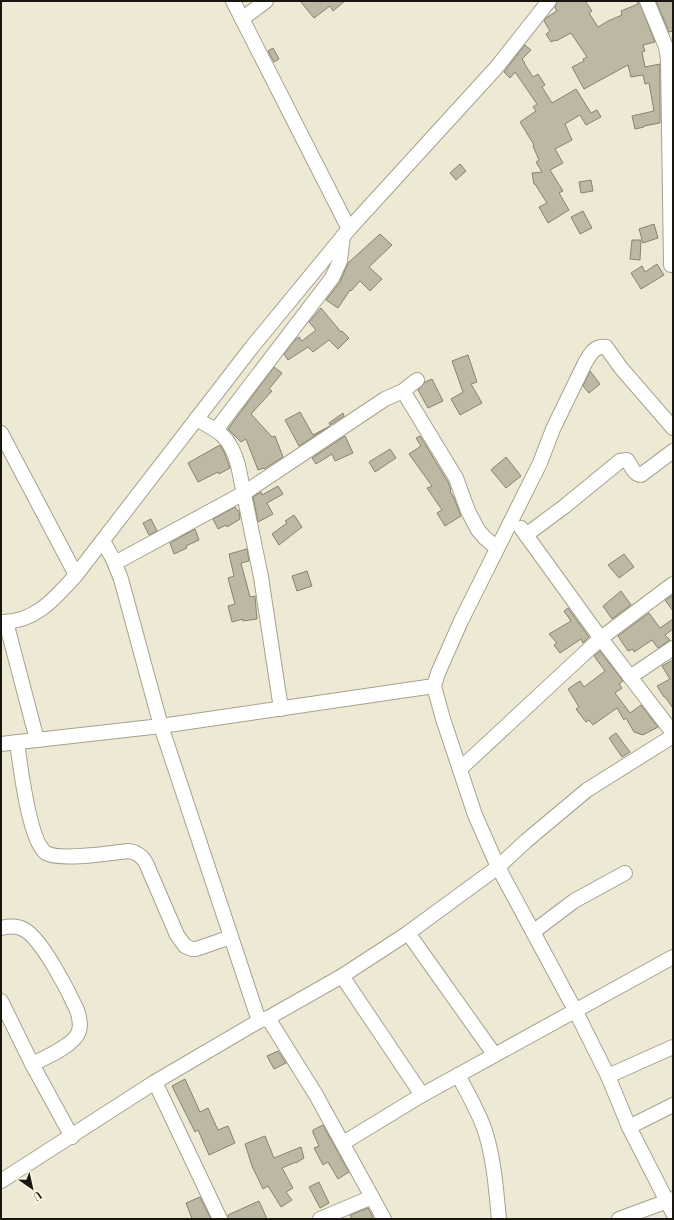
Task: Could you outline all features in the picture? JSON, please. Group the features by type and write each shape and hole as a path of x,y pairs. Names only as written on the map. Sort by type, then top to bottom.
{"street":[{"path":"208,425 332,278 340,261 346,232 233,1"},
{"path":"242,19 266,1"},
{"path":"110,554 208,425 346,232 496,68 549,1"},
{"path":"647,1 666,47 668,58 671,182 671,265"},
{"path":"619,1219 671,1204 629,1127 608,1076 575,1010 498,867 475,815 443,719 434,686 438,673 461,621 540,463 553,429 584,362 591,353 597,348 603,346 609,349 621,368 673,428"},
{"path":"37,740 3,622 21,619 38,612 56,598 76,575 110,554 244,493 385,399 403,391 417,380"},
{"path":"403,391 456,478 468,511 478,530 497,548"},
{"path":"208,425 228,440 235,456 265,598 281,709"},
{"path":"1,433 76,575"},
{"path":"673,451 642,476 636,473 627,460 620,461 523,532 630,677 673,732"},
{"path":"110,554 121,579 161,726 231,937 264,1020 307,1080 384,1219"},
{"path":"460,769 601,638 673,584"},
{"path":"630,677 673,648"},
{"path":"1,744 95,732 161,726 434,686"},
{"path":"1,1181 72,1137 155,1082 342,976 408,933 498,867 526,841 587,790 673,736"},
{"path":"17,742 22,782 34,833 39,844 46,853 60,856 128,851 136,853 142,856 146,863 173,927 181,942 192,949 196,949 231,937"},
{"path":"533,932 574,901 626,873"},
{"path":"1,928 12,926 22,928 26,930 38,943 58,974 77,1011 79,1018 79,1032 75,1038 59,1050 32,1064"},
{"path":"408,933 494,1054"},
{"path":"343,1143 422,1095 494,1054 673,957"},
{"path":"342,976 422,1095"},
{"path":"1,1001 32,1064 72,1137"},
{"path":"608,1076 673,1047"},
{"path":"458,1075 475,1106 490,1149 499,1219"},
{"path":"155,1082 220,1219"},
{"path":"629,1127 673,1105"},
{"path":"320,1219 372,1196"}],"building":[{"path":"300,1 345,1 333,11 330,6 314,18"},
{"path":"557,1 585,1 592,11 589,13 598,27 622,15 621,11 638,4 637,1 639,1 655,42 643,45 645,51 642,52 645,67 660,64 660,123 635,129 632,116 654,111 649,83 645,84 643,75 631,77 628,65 584,89 572,67 584,61 583,59 587,57 571,33 551,42 546,34 550,31 544,21 557,11 555,8"},
{"path":"656,1 673,1 673,31 669,32"},
{"path":"525,45 531,50 522,59 533,77 538,74 545,85 542,87 552,103 576,89 591,113 597,110 601,117 586,125 580,115 565,124 572,140 555,149 563,163 550,170 563,191 559,193 569,210 548,223 539,207 547,203 534,184 532,173 542,172 536,162 539,160 533,146 534,145 520,122 536,111 533,107 537,104 515,72 510,78 504,72"},
{"path":"273,48 279,59 274,62 268,51"},
{"path":"460,164 466,171 456,180 450,173"},
{"path":"591,180 593,191 581,193 579,182"},
{"path":"583,211 592,228 580,234 571,217"},
{"path":"654,224 658,238 643,243 639,229"},
{"path":"380,234 392,245 369,267 382,279 370,291 360,281 351,291 350,290 338,308 326,300 340,282 348,263"},
{"path":"632,240 641,240 640,260 630,259"},
{"path":"657,264 664,275 641,289 631,273 642,266 645,272"},
{"path":"321,308 341,332 342,331 349,338 338,349 329,340 313,352 308,347 288,360 284,354 295,340 299,337 302,341 316,330 309,322"},
{"path":"468,355 477,382 471,384 482,403 460,415 451,399 463,392 452,361"},
{"path":"274,367 282,373 269,389 272,391 251,414 272,437 275,436 283,457 264,469 258,470 246,439 241,442 228,429"},
{"path":"590,371 600,384 589,393 583,386"},
{"path":"432,379 443,401 428,408 418,390 425,382"},
{"path":"300,412 313,435 330,426 299,446 285,420"},
{"path":"343,413 344,416 330,425 329,423"},
{"path":"345,436 353,453 335,461 332,454 316,464 312,458"},
{"path":"420,436 448,482 450,491 461,516 445,526 437,513 442,510 427,488 432,486 409,454 421,446 416,438"},
{"path":"220,445 230,468 198,482 188,463"},
{"path":"390,449 396,458 375,472 369,462"},
{"path":"506,457 521,476 506,488 491,470"},
{"path":"278,486 283,494 267,503 273,514 258,522 253,497 261,492 262,495"},
{"path":"235,507 239,511 240,519 227,527 226,525 218,529 213,519"},
{"path":"294,515 302,527 279,545 272,534 287,523 285,521"},
{"path":"151,519 157,531 149,535 143,523"},
{"path":"195,529 199,540 174,554 170,543"},
{"path":"247,549 249,561 241,563 250,597 255,596 257,619 243,621 243,619 232,622 228,606 235,604 228,578 234,576 229,554"},
{"path":"624,554 634,567 619,578 608,565"},
{"path":"307,571 312,586 297,591 292,576"},
{"path":"621,591 631,605 612,619 603,606"},
{"path":"673,595 673,611 665,600"},
{"path":"568,608 589,637 583,643 581,639 560,653 554,645 557,643 549,634 571,621 564,611"},
{"path":"649,613 660,628 673,619 673,629 665,635 670,640 658,648 652,640 634,652 633,649 628,651 618,636"},
{"path":"600,651 623,681 619,684 622,688 615,693 630,713 641,705 658,727 643,735 634,732 626,718 624,720 617,708 593,725 589,720 586,722 576,709 579,707 568,689 580,681 584,687 605,671 594,656"},
{"path":"673,660 673,708 657,686 670,679 662,666"},
{"path":"616,733 630,752 622,757 609,738"},
{"path":"278,1051 286,1063 274,1069 267,1056"},
{"path":"185,1079 200,1112 208,1108 218,1130 228,1126 235,1143 209,1155 198,1130 195,1132 172,1086"},
{"path":"323,1125 349,1172 338,1179 328,1162 323,1165 314,1148 319,1146 313,1130"},
{"path":"265,1136 274,1158 301,1147 304,1158 296,1163 282,1168 293,1188 286,1192 292,1200 281,1207 268,1186 263,1189 252,1166 245,1144"},
{"path":"319,1182 329,1203 320,1208 309,1187"},
{"path":"200,1197 211,1219 192,1219 186,1203"},
{"path":"259,1201 267,1219 228,1219 228,1215"},
{"path":"368,1208 373,1217 369,1219 352,1219 350,1215"}]}
